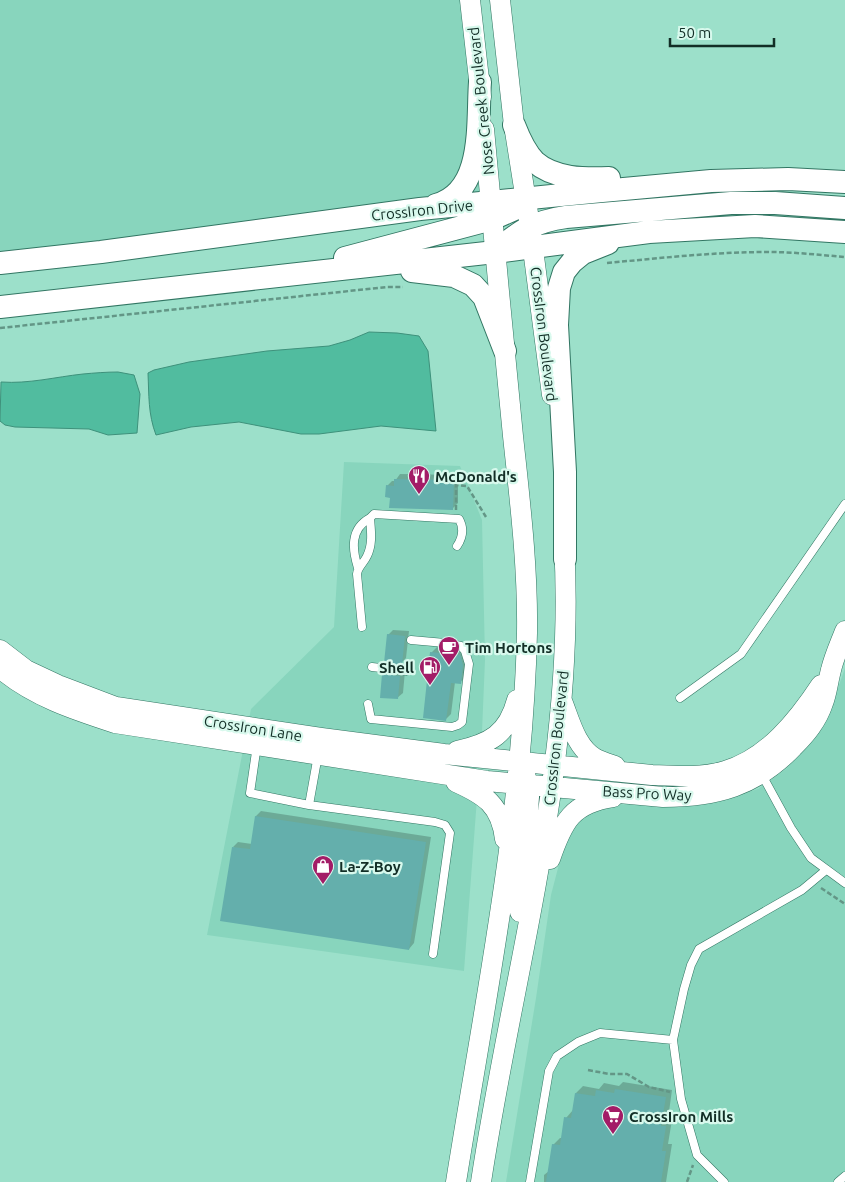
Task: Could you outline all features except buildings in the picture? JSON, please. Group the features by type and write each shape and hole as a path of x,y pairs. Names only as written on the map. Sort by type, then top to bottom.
{"main road":[{"path":"420,209 453,198 466,182 472,169 475,153 480,82"},
{"path":"514,125 523,145 536,163 547,170 565,176 600,178 791,170 845,174"},
{"path":"247,280 316,265 491,211 517,208 526,199 711,181 788,179 845,182"},
{"path":"532,237 546,220 566,217 731,203 775,203 845,208"},
{"name":"CrossIron Drive","path":"4,264 420,209 491,211"},
{"path":"0,307 495,252 517,234 532,237 755,226 845,232"},
{"path":"565,559 565,472 557,325 559,288 568,266 583,253 606,244 649,232"},
{"path":"330,271 389,270 427,272 454,276 464,280 473,285 484,297 505,351"}],"street":[{"name":"Nose Creek Boulevard","path":"470,0 480,82 491,211"},
{"name":"Nose Creek Boulevard","path":"500,0 514,125 526,199"},
{"name":"CrossIron Boulevard","path":"482,1182 490,1128 519,969 533,908 548,817 561,697 566,621 565,559 559,452 526,199"},
{"path":"491,211 526,561 525,669 519,762 528,811 519,924 519,969"},
{"name":"Bass Pro Way","path":"522,784 663,797 690,797 730,789 762,775 791,750 805,735 815,720 823,703 831,668 845,631"},
{"name":"CrossIron Lane","path":"0,650 34,674 116,707 258,737"},
{"name":"CrossIron Lane","path":"0,668 11,678 62,705 115,723 258,737 320,746 444,754 519,762"},
{"name":"Bass Pro Way","path":"519,762 686,776 726,771 758,754 784,733 804,710 831,668"},
{"path":"444,754 473,748 488,742 499,734 509,723 516,705 525,669"},
{"path":"561,697 575,734 583,747 594,758 633,773"},
{"name":"CrossIron Lane","path":"320,746 436,773 522,784"},
{"path":"436,773 483,796 495,807 501,816 507,857"},
{"path":"456,1182 507,857 522,784"},
{"path":"533,908 552,851 562,827 569,818 584,805 594,801 633,794"}],"lane":[{"path":"680,698 741,654 845,504"},
{"path":"362,626 358,568 354,550 356,532 362,522 374,514 456,518 459,519 462,530 462,536 457,546"},
{"path":"358,568 369,553 371,538 370,518"},
{"path":"368,704 371,718 452,727 458,726 462,722 470,664 465,651 461,646 411,640"},
{"path":"372,667 407,671"},
{"path":"258,737 250,793 309,806 436,822 445,825 450,833 433,954"},
{"path":"309,806 320,746"},
{"path":"762,775 791,828 811,858 845,883"},
{"path":"724,1182 697,1155 682,1100 674,1040 684,989 691,965 699,949 802,890 826,870"},
{"path":"530,1182 549,1071 557,1056 578,1042 600,1033 674,1040"},
{"path":"838,1182 845,1176"}],"path":[{"path":"456,518 456,485 466,486 486,516"},
{"path":"811,882 845,904"},
{"path":"588,1070 609,1074 627,1074 649,1087 670,1092"},
{"path":"687,1182 697,1155"}],"shaded area":[{"path":"0,0 470,0 490,203 0,263"},
{"path":"369,332 419,336 428,351 436,431 381,426 319,434 301,434 239,422 191,427 156,435 150,412 148,373 154,370 189,362 267,351 329,346"},
{"path":"118,372 134,375 140,394 137,433 108,435 89,429 15,427 5,425 0,421 1,382 22,382 83,374"},
{"path":"344,462 460,466 482,520 485,660 482,732 464,971 207,935 251,709 334,627"},
{"name":"CrossIron Mills","path":"845,668 845,1182 506,1182 551,895 564,845 580,815 614,804 672,807 695,806 717,802 758,789 786,769 810,743 832,705"}],"place":[{"name":"McDonald's","path":"419,495"},
{"name":"Tim Hortons","path":"449,666"},
{"name":"Shell","path":"430,686"},
{"name":"La-Z-Boy","path":"323,885"},
{"name":"CrossIron Mills","path":"613,1135"}]}
